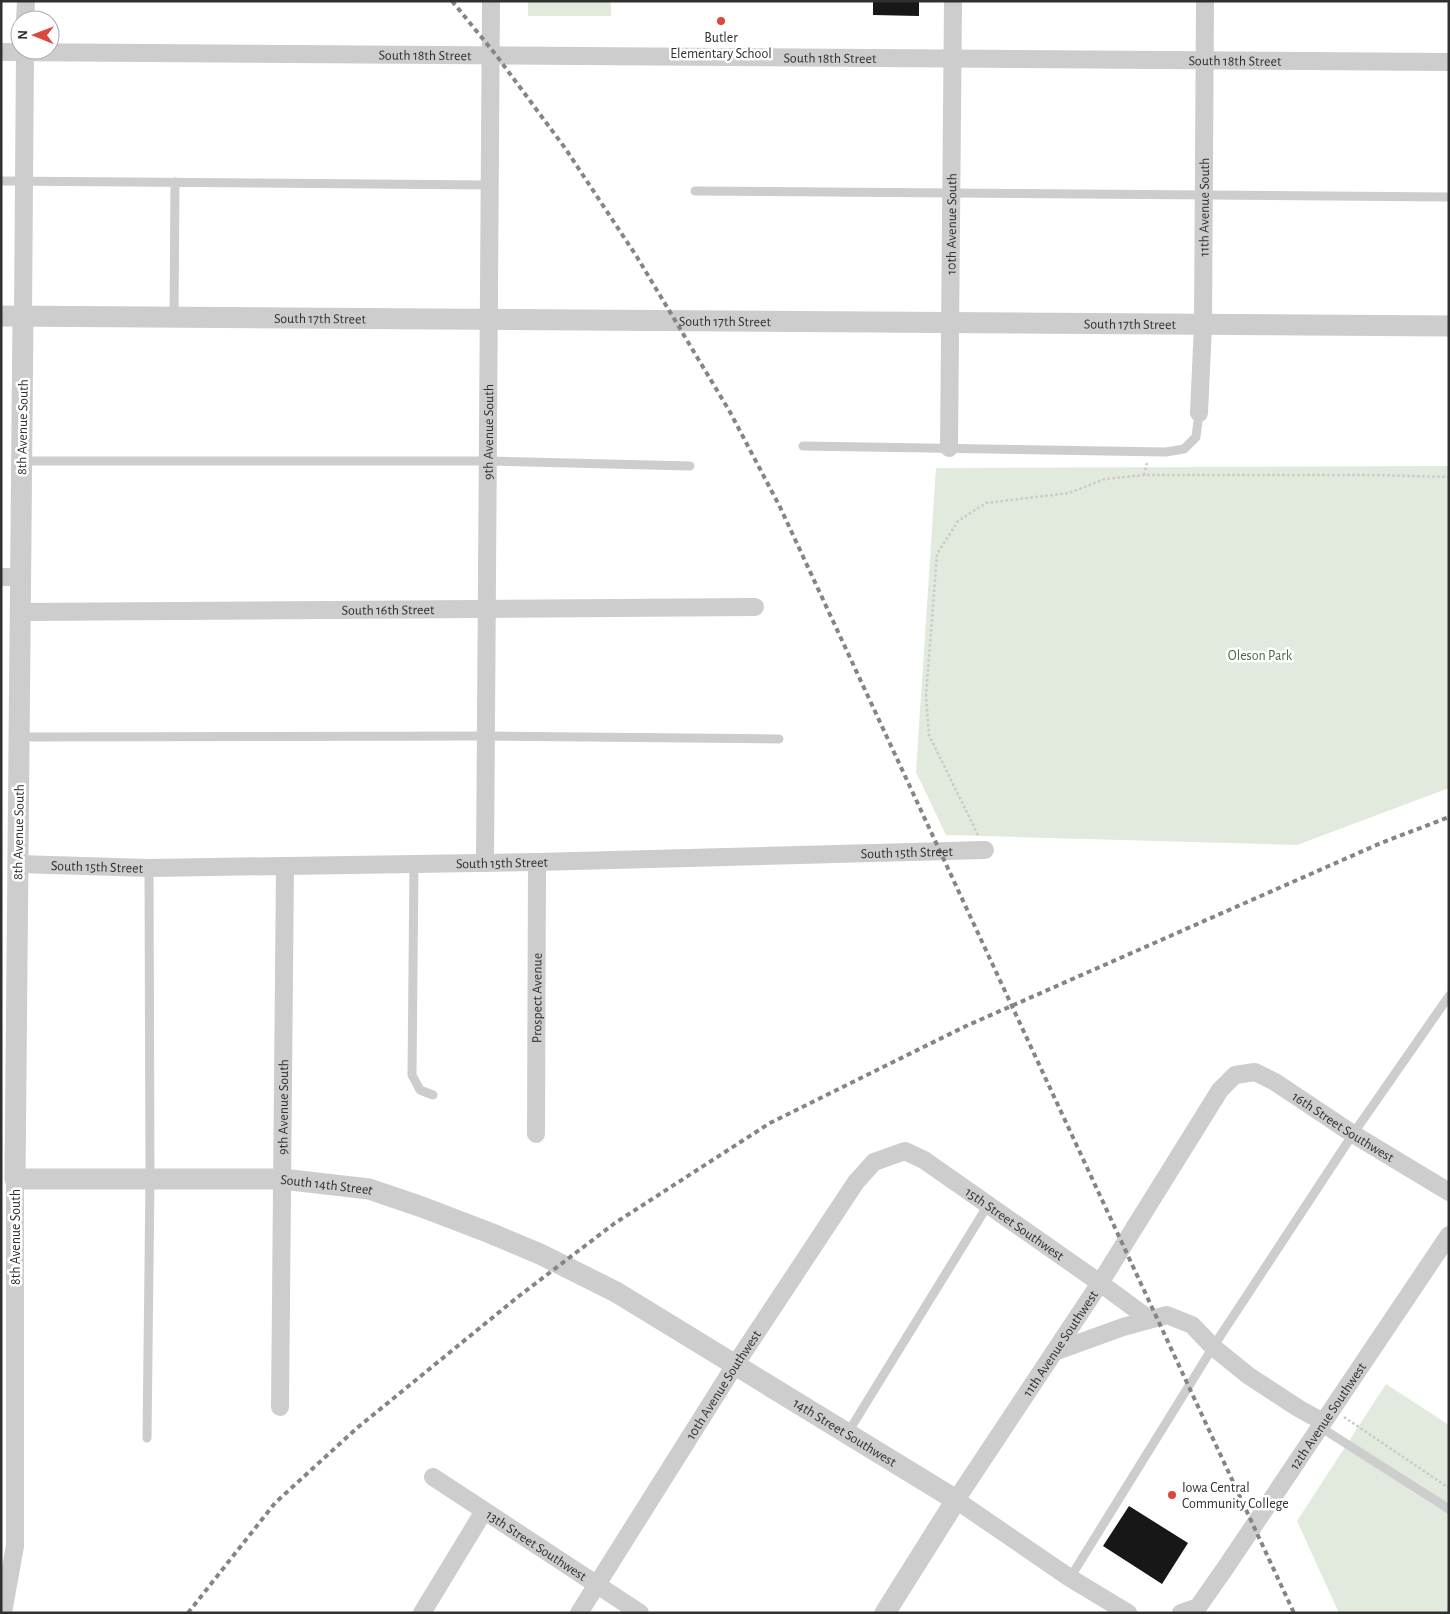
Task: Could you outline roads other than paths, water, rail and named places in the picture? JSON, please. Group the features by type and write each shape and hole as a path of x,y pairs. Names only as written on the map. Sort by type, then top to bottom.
{"street":[{"name":"9th Avenue South","path":"485,863 491,1"},
{"name":"10th Avenue South","path":"949,448 953,1"},
{"name":"11th Avenue South","path":"1199,413 1204,195 1205,1"},
{"name":"South 18th Street","path":"60,51 1449,62"},
{"name":"8th Avenue South","path":"3,1613 15,1546 16,1179 13,850 19,737 20,612 11,577 22,461 25,60"},
{"name":"South 17th Street","path":"1,316 1449,326"},
{"name":"South 16th Street","path":"20,612 755,607"},
{"name":"South 15th Street","path":"13,850 149,868 537,862 985,850"},
{"name":"Prospect Avenue","path":"536,1134 537,862"},
{"name":"9th Avenue South","path":"280,1407 285,866"},
{"name":"16th Street Southwest","path":"1235,1075 1255,1072 1275,1082 1352,1134 1449,1192"},
{"name":"11th Avenue Southwest","path":"885,1613 956,1500 1100,1283 1220,1090 1235,1075"},
{"name":"15th Street Southwest","path":"874,1162 904,1151 924,1160 1149,1319"},
{"name":"10th Avenue Southwest","path":"579,1613 735,1365 856,1182 874,1162"},
{"name":"South 14th Street","path":"16,1179 282,1179 369,1189 498,1236 540,1254 616,1292"},
{"name":"12th Avenue Southwest","path":"1181,1613 1198,1607 1449,1235"},
{"name":"14th Street Southwest","path":"616,1292 956,1500 1070,1578"},
{"path":"1054,1352 1149,1319 1167,1315 1192,1325 1213,1347 1249,1376 1298,1408 1325,1419"},
{"name":"13th Street Southwest","path":"433,1477 640,1613"},
{"path":"422,1613 484,1511"},
{"path":"1070,1578 1128,1613"}],"lane":[{"path":"1,181 490,185"},
{"path":"174,317 175,182"},
{"path":"695,191 1449,196"},
{"path":"803,446 1166,452 1184,449 1196,437 1199,413"},
{"path":"22,461 488,462 690,466"},
{"path":"19,737 486,736 779,739"},
{"path":"414,864 412,1075 420,1090 433,1095"},
{"path":"147,1438 150,1179 149,868"},
{"path":"1070,1578 1213,1347 1352,1134 1449,996"},
{"path":"847,1434 988,1204"},
{"path":"1325,1419 1449,1509"}],"railway":[{"path":"452,1 496,55 565,148 637,257 730,412 780,507 1294,1613"},
{"path":"188,1613 275,1503 357,1428 519,1296 615,1223 770,1123 966,1026 1381,843 1449,817"}],"place":[{"name":"Butler Elementary School","path":"721,21"},
{"name":"Iowa Central Community College","path":"1172,1495"}],"park label":[{"name":"Oleson Park","path":"1260,655"}]}
